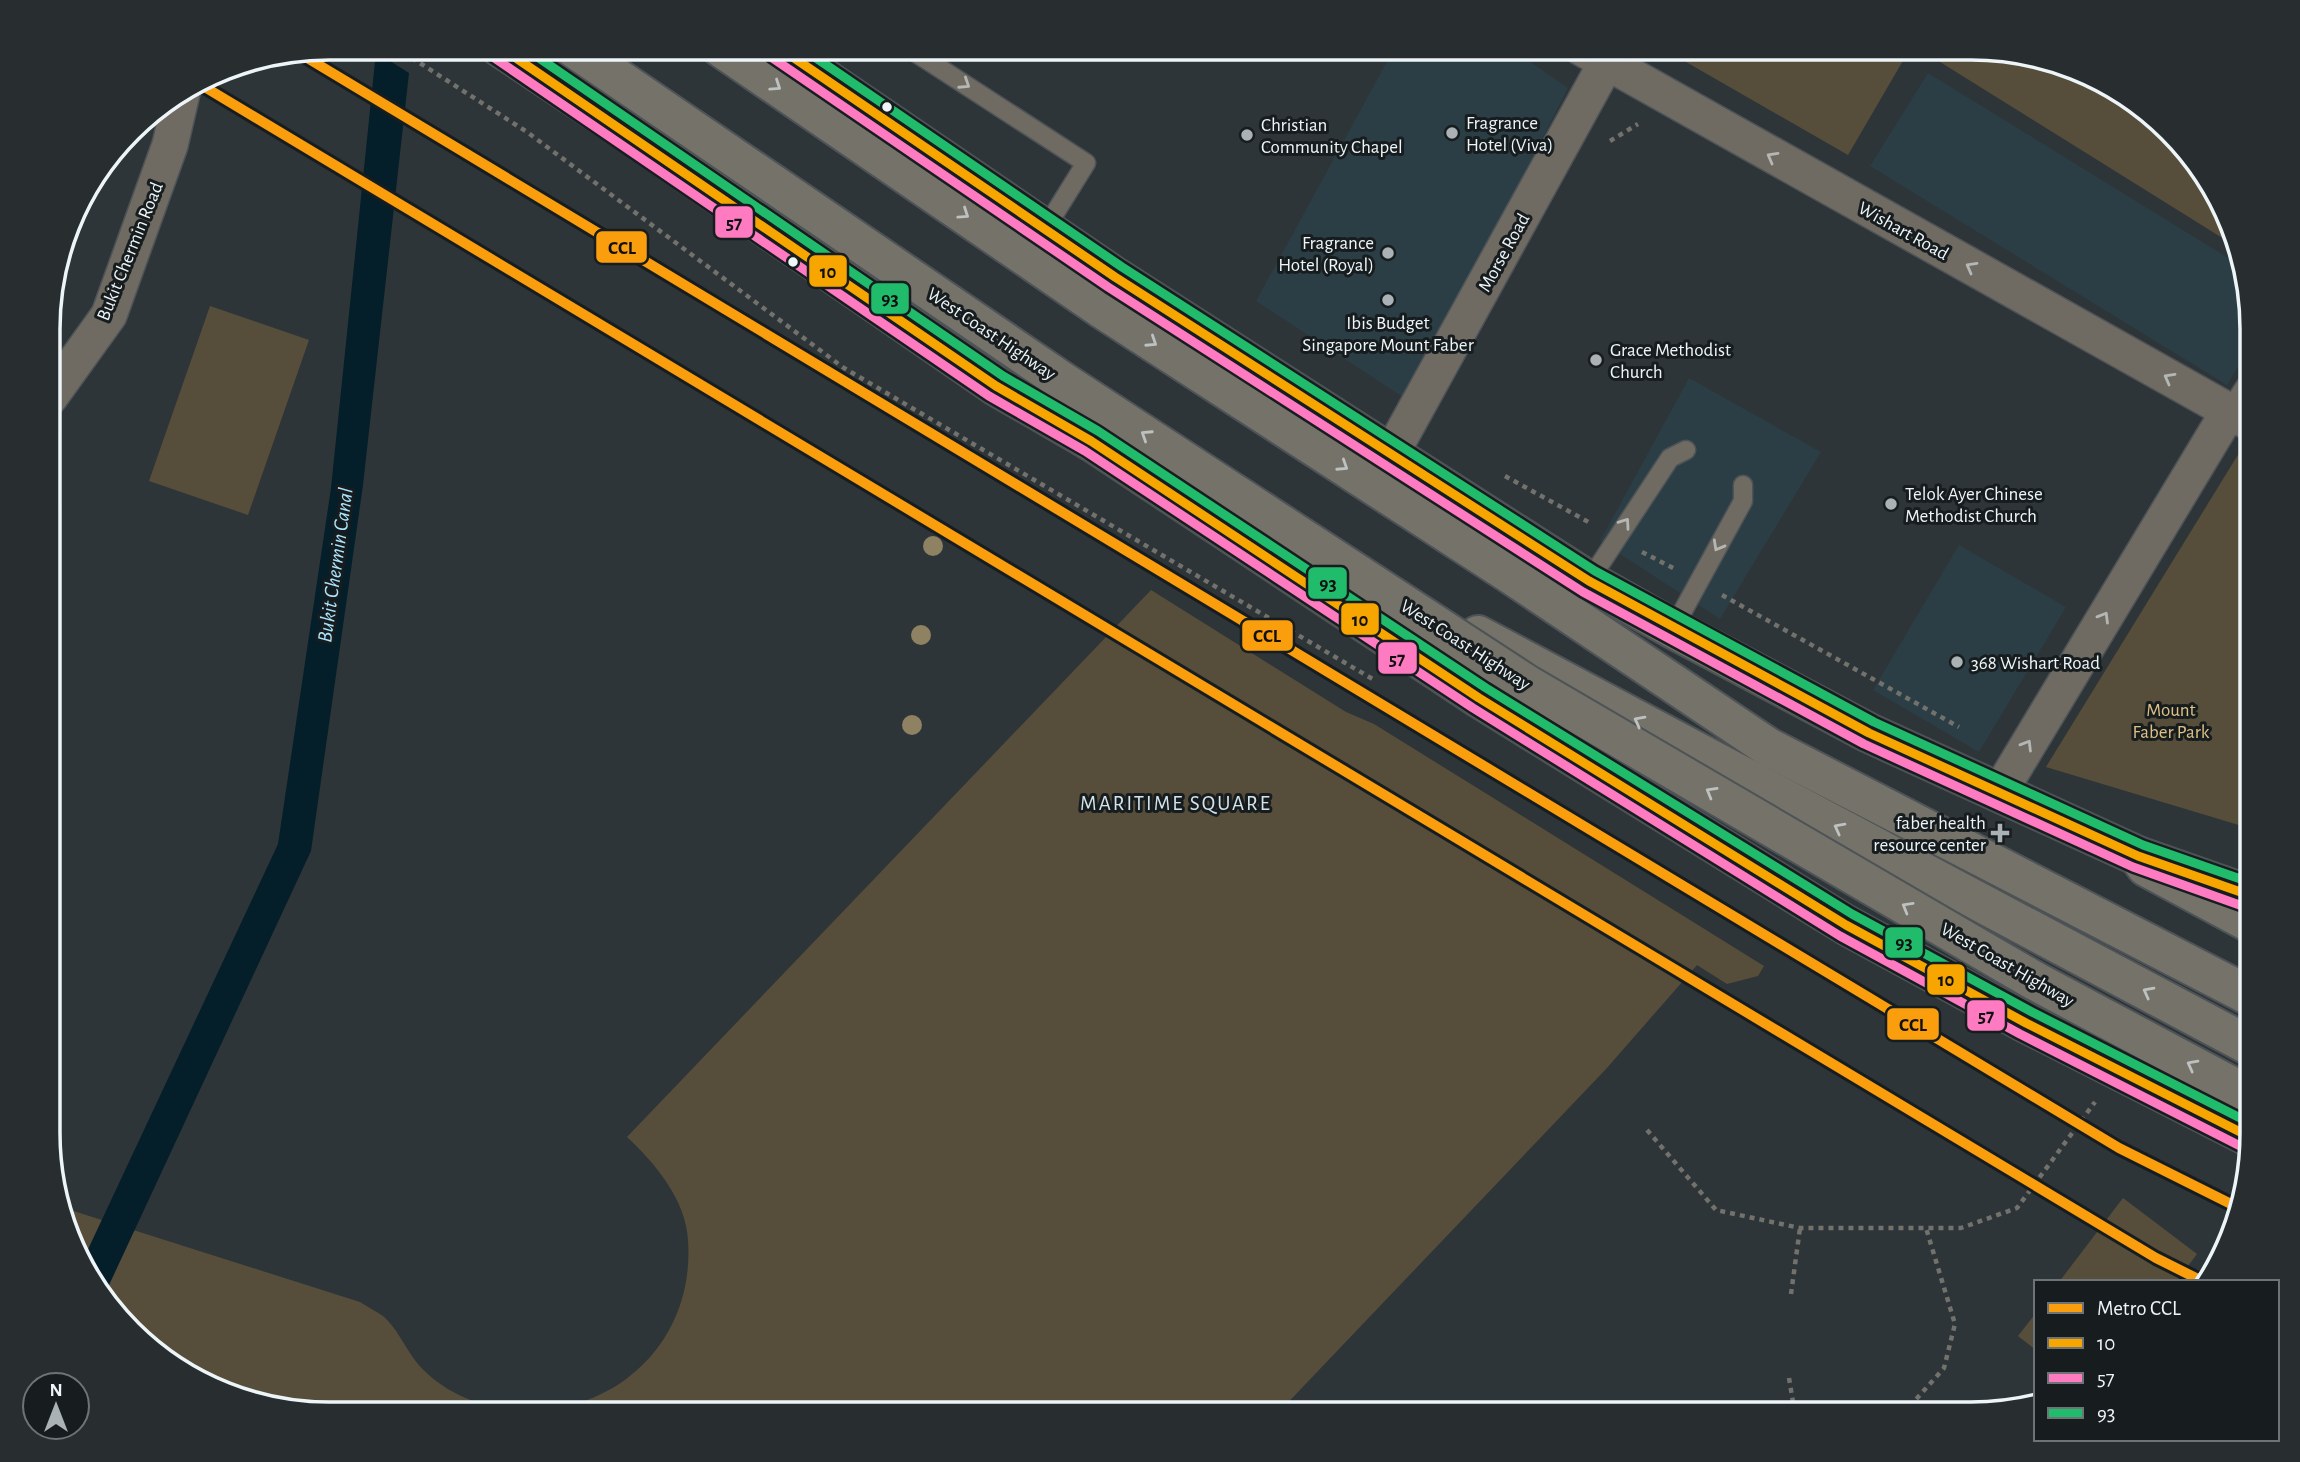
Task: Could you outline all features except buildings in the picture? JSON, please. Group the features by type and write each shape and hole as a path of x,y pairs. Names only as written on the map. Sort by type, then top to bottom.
{"highway":[{"name":"West Coast Highway","path":"591,60 1062,381 1528,685 2035,981 2240,1091"},
{"path":"739,60 1102,309 1510,574 1768,747 2240,991"},
{"path":"1091,440 1284,532 2240,1040"},
{"path":"2138,856 2146,866 2240,918"}],"main road":[{"path":"520,60 996,386 1091,440 1479,698 1846,925 2026,1023 2240,1133"},
{"path":"797,60 1045,229 1390,456 1673,629 1869,733 2138,856 2240,892"}],"street":[{"name":"Morse Road","path":"1390,456 1596,60"},
{"name":"Wishart Road","path":"1612,60 2240,417"},
{"name":"Bukit Chermin Road","path":"60,383 109,314 166,157 179,105"},
{"path":"1999,793 2209,444 2240,419"}],"lane":[{"path":"927,60 1086,163 1045,229"},
{"path":"1589,580 1615,537 1670,458 1686,450"},
{"path":"1673,629 1742,501 1743,485"}],"path":[{"path":"1604,151 1611,139 1643,121"},
{"path":"2209,444 2240,462"},
{"path":"1500,473 2018,760"},
{"path":"1647,1130 1716,1210 1800,1228 1961,1228 2017,1208 2099,1095"},
{"path":"1791,1294 1800,1228"},
{"path":"1914,1402 1944,1368 1955,1324 1926,1228"},
{"path":"1790,1378 1793,1402"}],"shaded area":[{"path":"1388,60 1528,60 1568,88 1409,401 1256,301"},
{"path":"1928,73 2231,260 2240,311 2240,364 2227,385 1870,166"},
{"path":"1689,378 1821,452 1720,619 1600,541"},
{"name":"368 Wishart Road","path":"1959,545 2066,607 1979,752 1873,690"}],"green space":[{"path":"1683,60 1903,60 1848,155"},
{"path":"1937,60 1989,60 2024,65 2075,80 2106,95 2149,126 2174,151 2205,194 2225,240"},
{"path":"210,306 309,340 248,515 149,481"},
{"name":"Mount Faber Park","path":"2240,452 2240,825 2046,767"},
{"path":"1151,590 1346,712 1374,724 1764,966 1758,976 1727,984 1697,965 1606,1069 1288,1402 579,1402 602,1394 632,1374 657,1349 675,1317 686,1281 688,1240 682,1211 658,1170 627,1137"},
{"path":"2123,1198 2197,1254 2178,1280 2061,1280"},
{"path":"71,1210 360,1302 388,1320 421,1367 458,1395 476,1402 311,1402 259,1393 209,1375 165,1347 126,1311 95,1268"},
{"path":"2034,1316 2034,1348 2018,1336"}],"water":[{"name":"Bukit Chermin Canal","path":"375,60 389,60 409,73 363,485 311,851 108,1287 87,1252 278,844 331,488"}],"metro line":[{"name":"CCL","path":"311,60 2119,1148 2231,1204"},
{"name":"CCL","path":"207,88 2156,1258 2198,1279"}],"transit line":[{"name":"57","path":"497,60 989,396 1085,451 1473,708 1840,936 2020,1034 2240,1146"},
{"name":"10","path":"519,60 996,386 1091,441 1479,698 1846,925 2026,1023 2240,1132"},
{"name":"93","path":"542,60 1003,376 1098,431 1486,688 1852,914 2032,1012 2240,1118"},
{"name":"57","path":"775,60 1108,287 1583,592 1864,744 2133,867 2240,905"},
{"name":"10","path":"797,60 1115,277 1589,581 1869,733 2138,856 2240,892"},
{"name":"93","path":"819,60 1122,267 1595,571 1874,722 2143,845 2240,879"}],"place":[{"name":"Fragrance Hotel (Viva)","path":"1452,133"},
{"name":"Christian Community Chapel","path":"1247,135"},
{"name":"Fragrance Hotel (Royal)","path":"1388,253"},
{"name":"Ibis Budget Singapore Mount Faber","path":"1388,300"},
{"name":"Grace Methodist Church","path":"1596,360"},
{"name":"Telok Ayer Chinese Methodist Church","path":"1891,504"},
{"name":"368 Wishart Road","path":"1957,662"},
{"name":"faber health resource center","path":"2000,833"}],"district":[{"name":"MARITIME SQUARE","path":"1176,803"}]}
